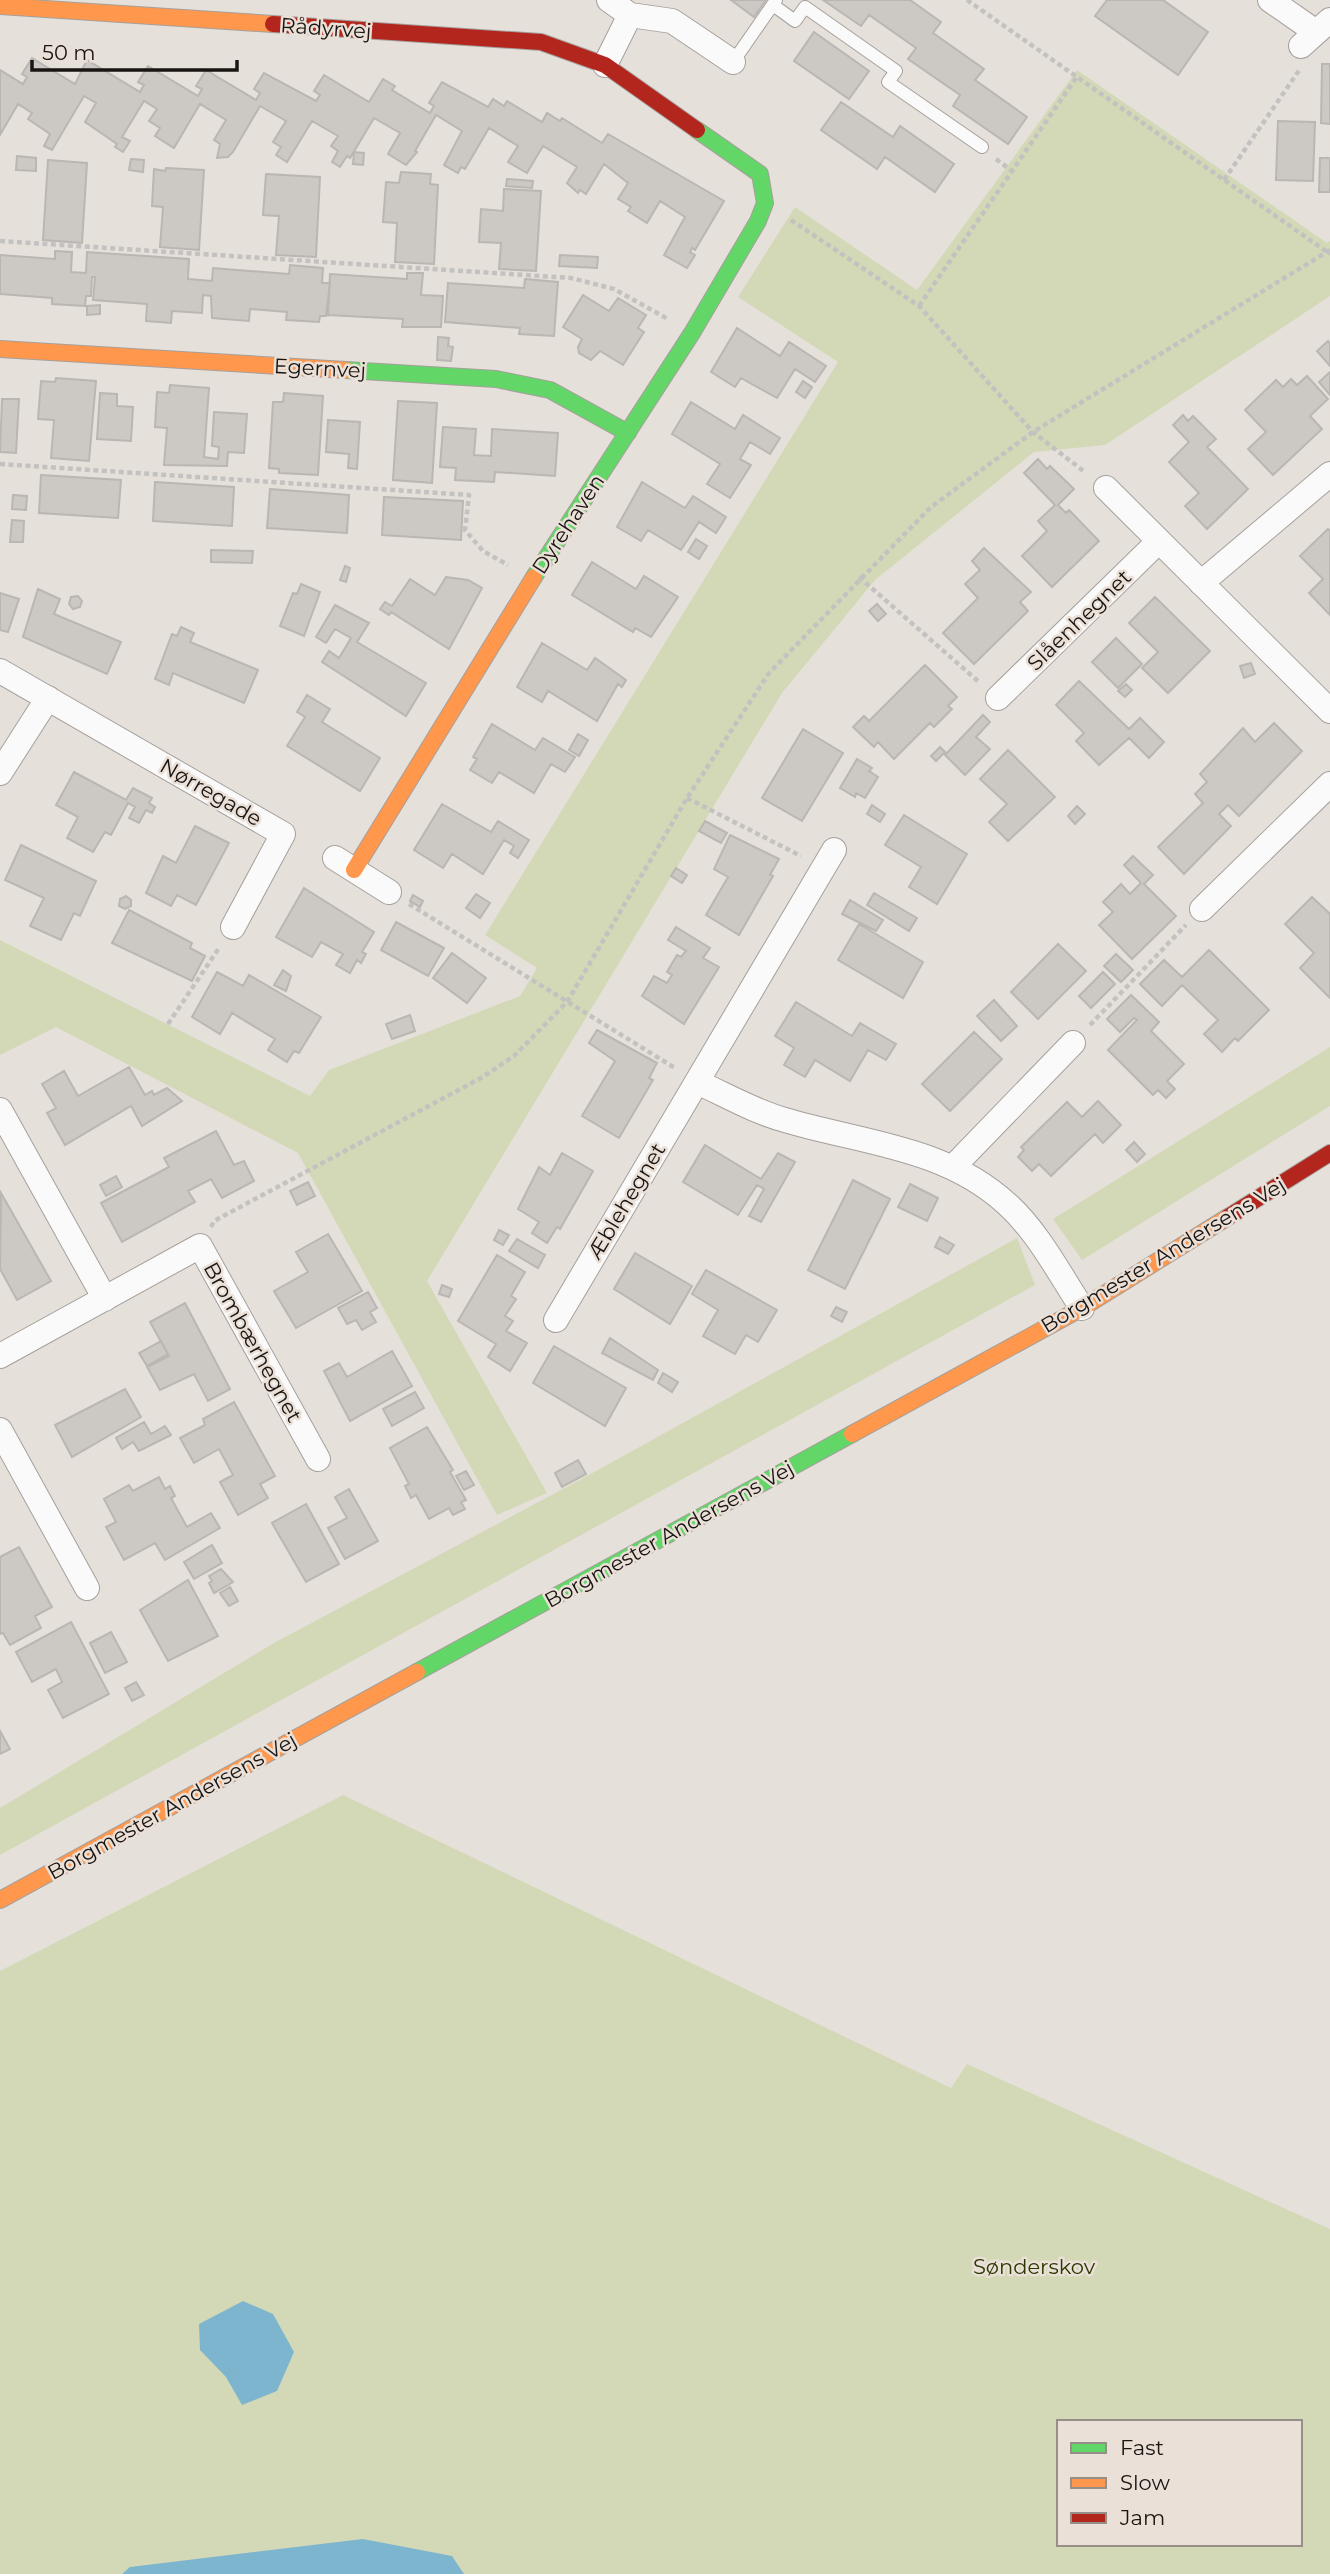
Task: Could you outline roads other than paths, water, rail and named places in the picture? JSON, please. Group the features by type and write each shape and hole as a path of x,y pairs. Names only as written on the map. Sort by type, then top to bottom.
{"street":[{"path":"609,0 631,15 672,21 733,62"},
{"path":"1270,0 1321,28"},
{"name":"Rådyrvej","path":"4,4 541,42 605,65 760,174 765,203"},
{"path":"605,65 631,15"},
{"name":"Dyrehaven","path":"389,892 344,864 692,333 758,221 765,203"},
{"name":"Egernvej","path":"0,349 496,379 550,390 628,433"},
{"path":"1201,583 1330,474"},
{"path":"1105,488 1330,710"},
{"name":"Slåenhegnet","path":"998,698 1160,541"},
{"name":"Nørregade","path":"0,671 283,834 233,927"},
{"path":"0,773 48,698"},
{"path":"1202,909 1330,784"},
{"name":"Æblehegnet","path":"556,1320 829,858"},
{"path":"954,1166 1073,1043"},
{"path":"697,1082 781,1119 921,1153 954,1166 1009,1205 1032,1231 1082,1308"},
{"path":"0,1110 105,1299"},
{"name":"Borgmester Andersens Vej","path":"0,1900 1082,1308 1330,1153"},
{"name":"Brombærhegnet","path":"0,1356 200,1246 318,1459"},
{"path":"0,1430 87,1588"}],"lane":[{"path":"733,62 775,3 795,21 805,7 896,71 888,82 982,147"}],"water":[{"path":"243,2301 273,2314 294,2352 277,2391 242,2405 226,2377 200,2350 199,2324"},
{"path":"363,2539 452,2556 464,2574 122,2574 130,2567"}],"park label":[{"name":"Sønderskov","path":"1034,2266"}]}
